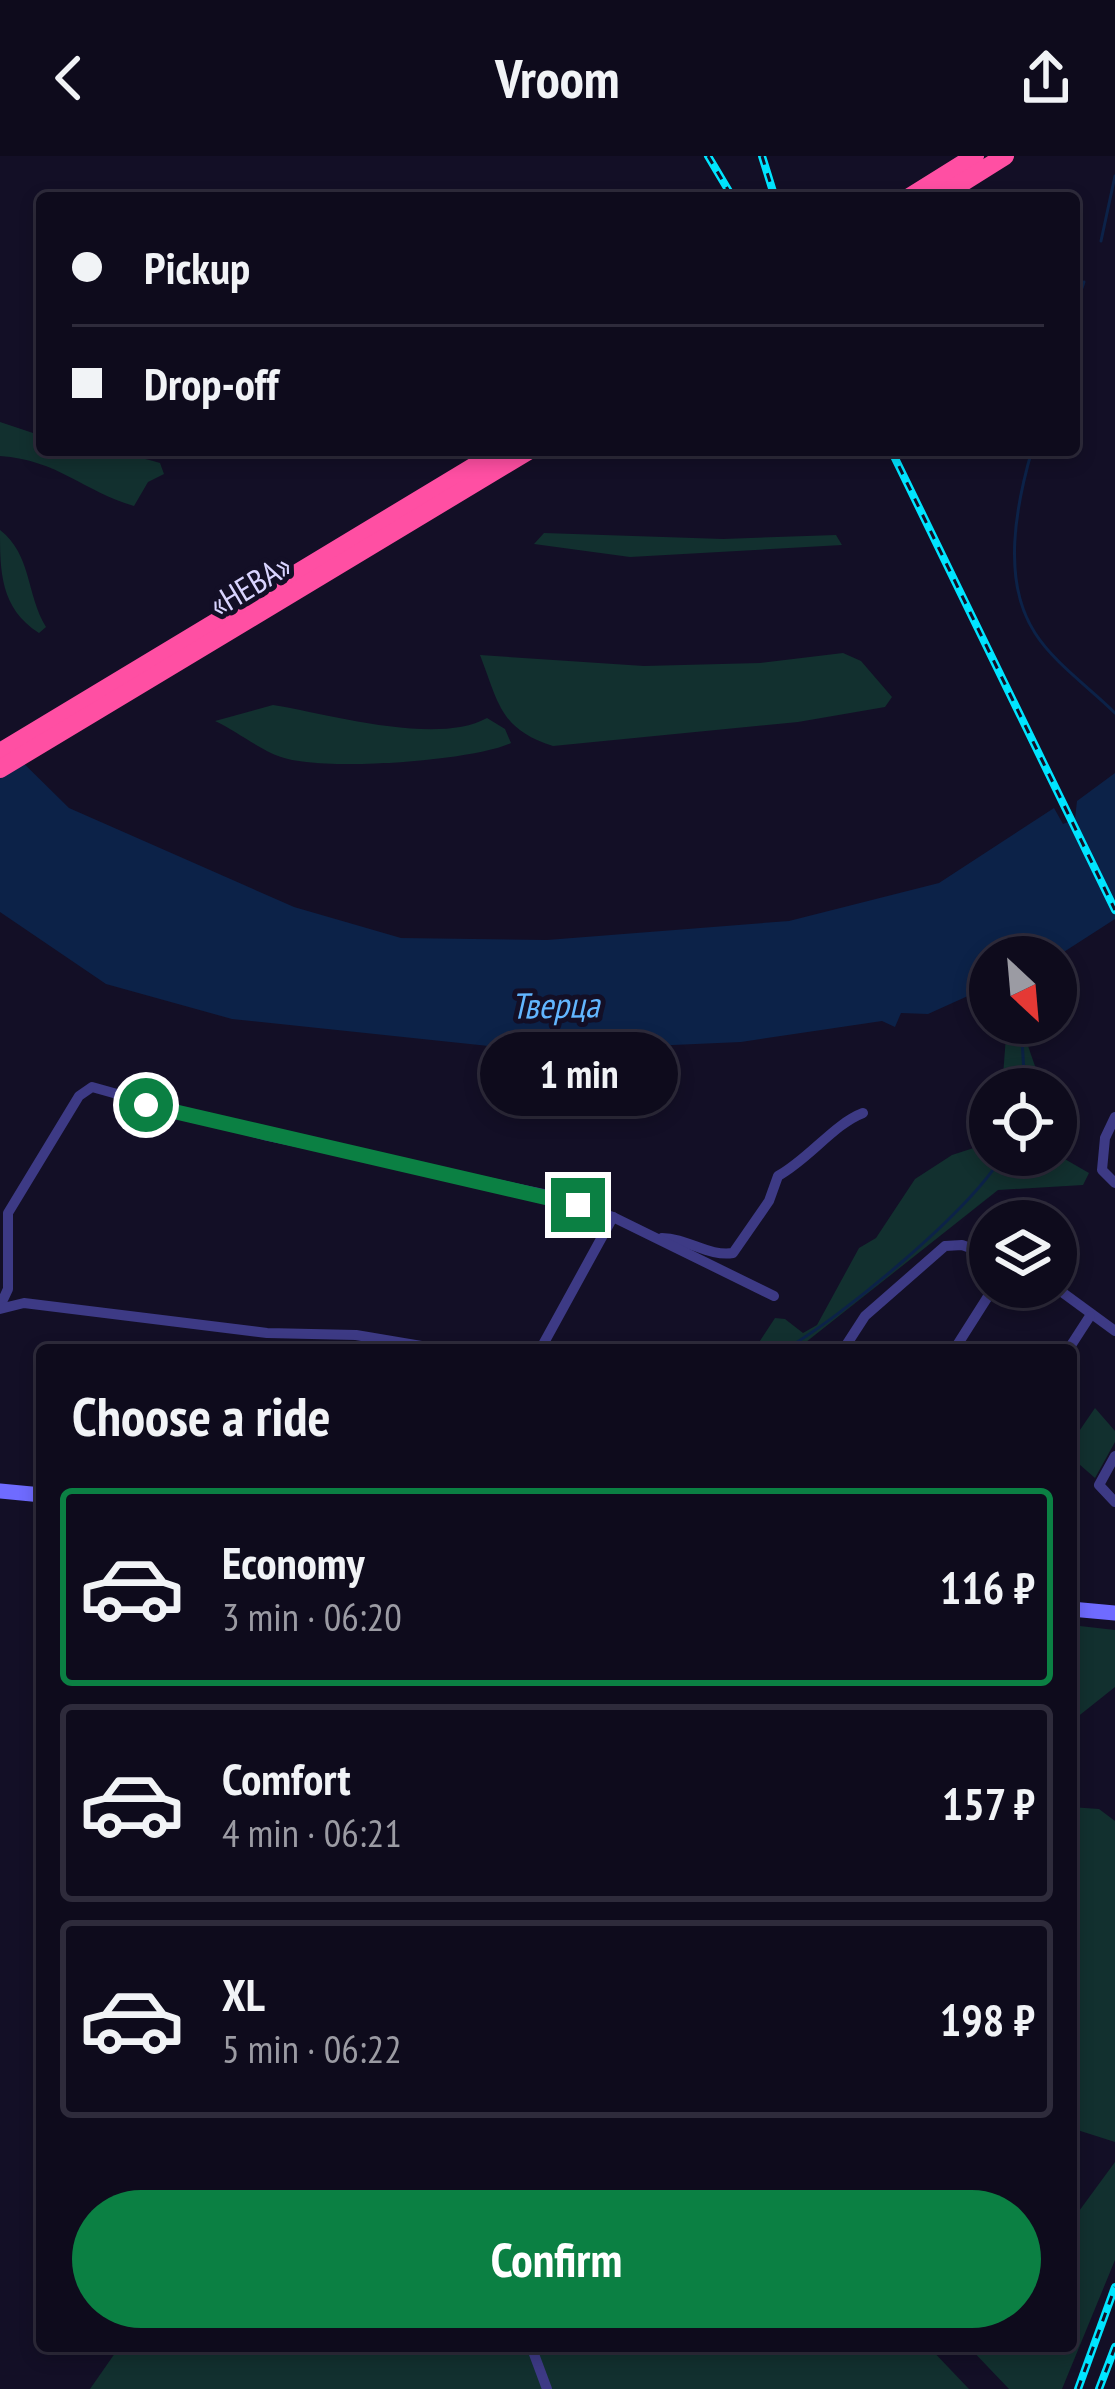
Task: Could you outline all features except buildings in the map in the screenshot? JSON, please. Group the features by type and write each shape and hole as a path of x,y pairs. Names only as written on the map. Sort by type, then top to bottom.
{"highway":[{"path":"918,192 975,156"},
{"path":"948,192 1005,156"},
{"name":"«НЕВА»","path":"0,769 69,720 491,456"},
{"name":"«НЕВА»","path":"0,752 69,720 520,456"}],"main road":[{"path":"0,1491 36,1494"},
{"path":"1077,1610 1115,1613"}],"street":[{"path":"0,1308 8,1289 8,1214 80,1096 92,1087 244,1130 548,1195 614,1217 774,1296"},
{"path":"657,1238 678,1238 719,1255 733,1253 761,1214 778,1176 808,1160 844,1120 863,1113"},
{"path":"1115,1117 1101,1156 1102,1170 1115,1183"},
{"path":"543,1344 614,1217"},
{"path":"847,1344 866,1316 945,1246 969,1248"},
{"path":"0,1308 24,1303 267,1333 356,1335 409,1344"},
{"path":"1077,1305 1115,1331"},
{"path":"958,1344 981,1308"},
{"path":"1072,1344 1090,1316"},
{"path":"1115,1456 1099,1485 1115,1502"},
{"path":"533,2352 547,2389"}],"green space":[{"path":"0,422 33,433 36,456 146,459 160,463 164,474 148,482 134,506 38,463 0,456"},
{"path":"0,530 23,563 46,627 39,633 16,612 5,588"},
{"path":"544,533 723,539 836,535 842,545 630,557 534,544"},
{"path":"843,653 861,661 892,697 885,707 798,722 553,746 512,723 497,701 480,655 644,666 760,663"},
{"path":"273,705 412,729 466,726 487,718 505,729 511,743 432,759 329,764 281,757 215,721"},
{"path":"1005,1044 1027,1044 1036,1068 1004,1068"},
{"path":"969,1150 969,1176 1077,1176 1077,1166 1089,1173 1083,1185 998,1190 985,1200 969,1200 969,1213 804,1344 758,1344 775,1318 785,1319 803,1333 817,1325 859,1248 876,1238 915,1179"},
{"path":"1095,1408 1115,1431 1115,1442 1095,1478 1077,1462 1077,1434"},
{"path":"1077,1626 1115,1630 1115,1687 1077,1717"},
{"path":"1077,1807 1099,1809 1115,1821 1115,2142 1077,2130"},
{"path":"1115,2162 1115,2260 1062,2389 1009,2389 974,2352 1077,2352 1077,2214"},
{"path":"116,2352 934,2352 969,2389 90,2389"}],"water":[{"name":"Тверца","path":"0,740 69,808 294,907 401,938 547,940 789,921 939,883 1054,808 1063,824 1075,819 1077,801 1115,773 1115,919 1077,943 1077,936 969,936 969,995 928,1014 901,1013 895,1027 882,1021 741,1042 537,1051 232,1019 106,984 0,912"}],"waterway":[{"path":"1101,241 1115,176"},
{"path":"1080,294 1084,282"},
{"path":"1030,456 1015,543 1024,612 1052,655 1115,713"},
{"path":"1022,1044 1024,1068"},
{"path":"793,1344 902,1262 987,1176"}],"railway":[{"path":"708,156 729,192"},
{"path":"762,156 773,192"},
{"path":"894,456 1115,910"},
{"path":"1078,2389 1115,2287"},
{"path":"1099,2389 1115,2347"}],"route":[{"path":"146,1105 578,1205"}]}
